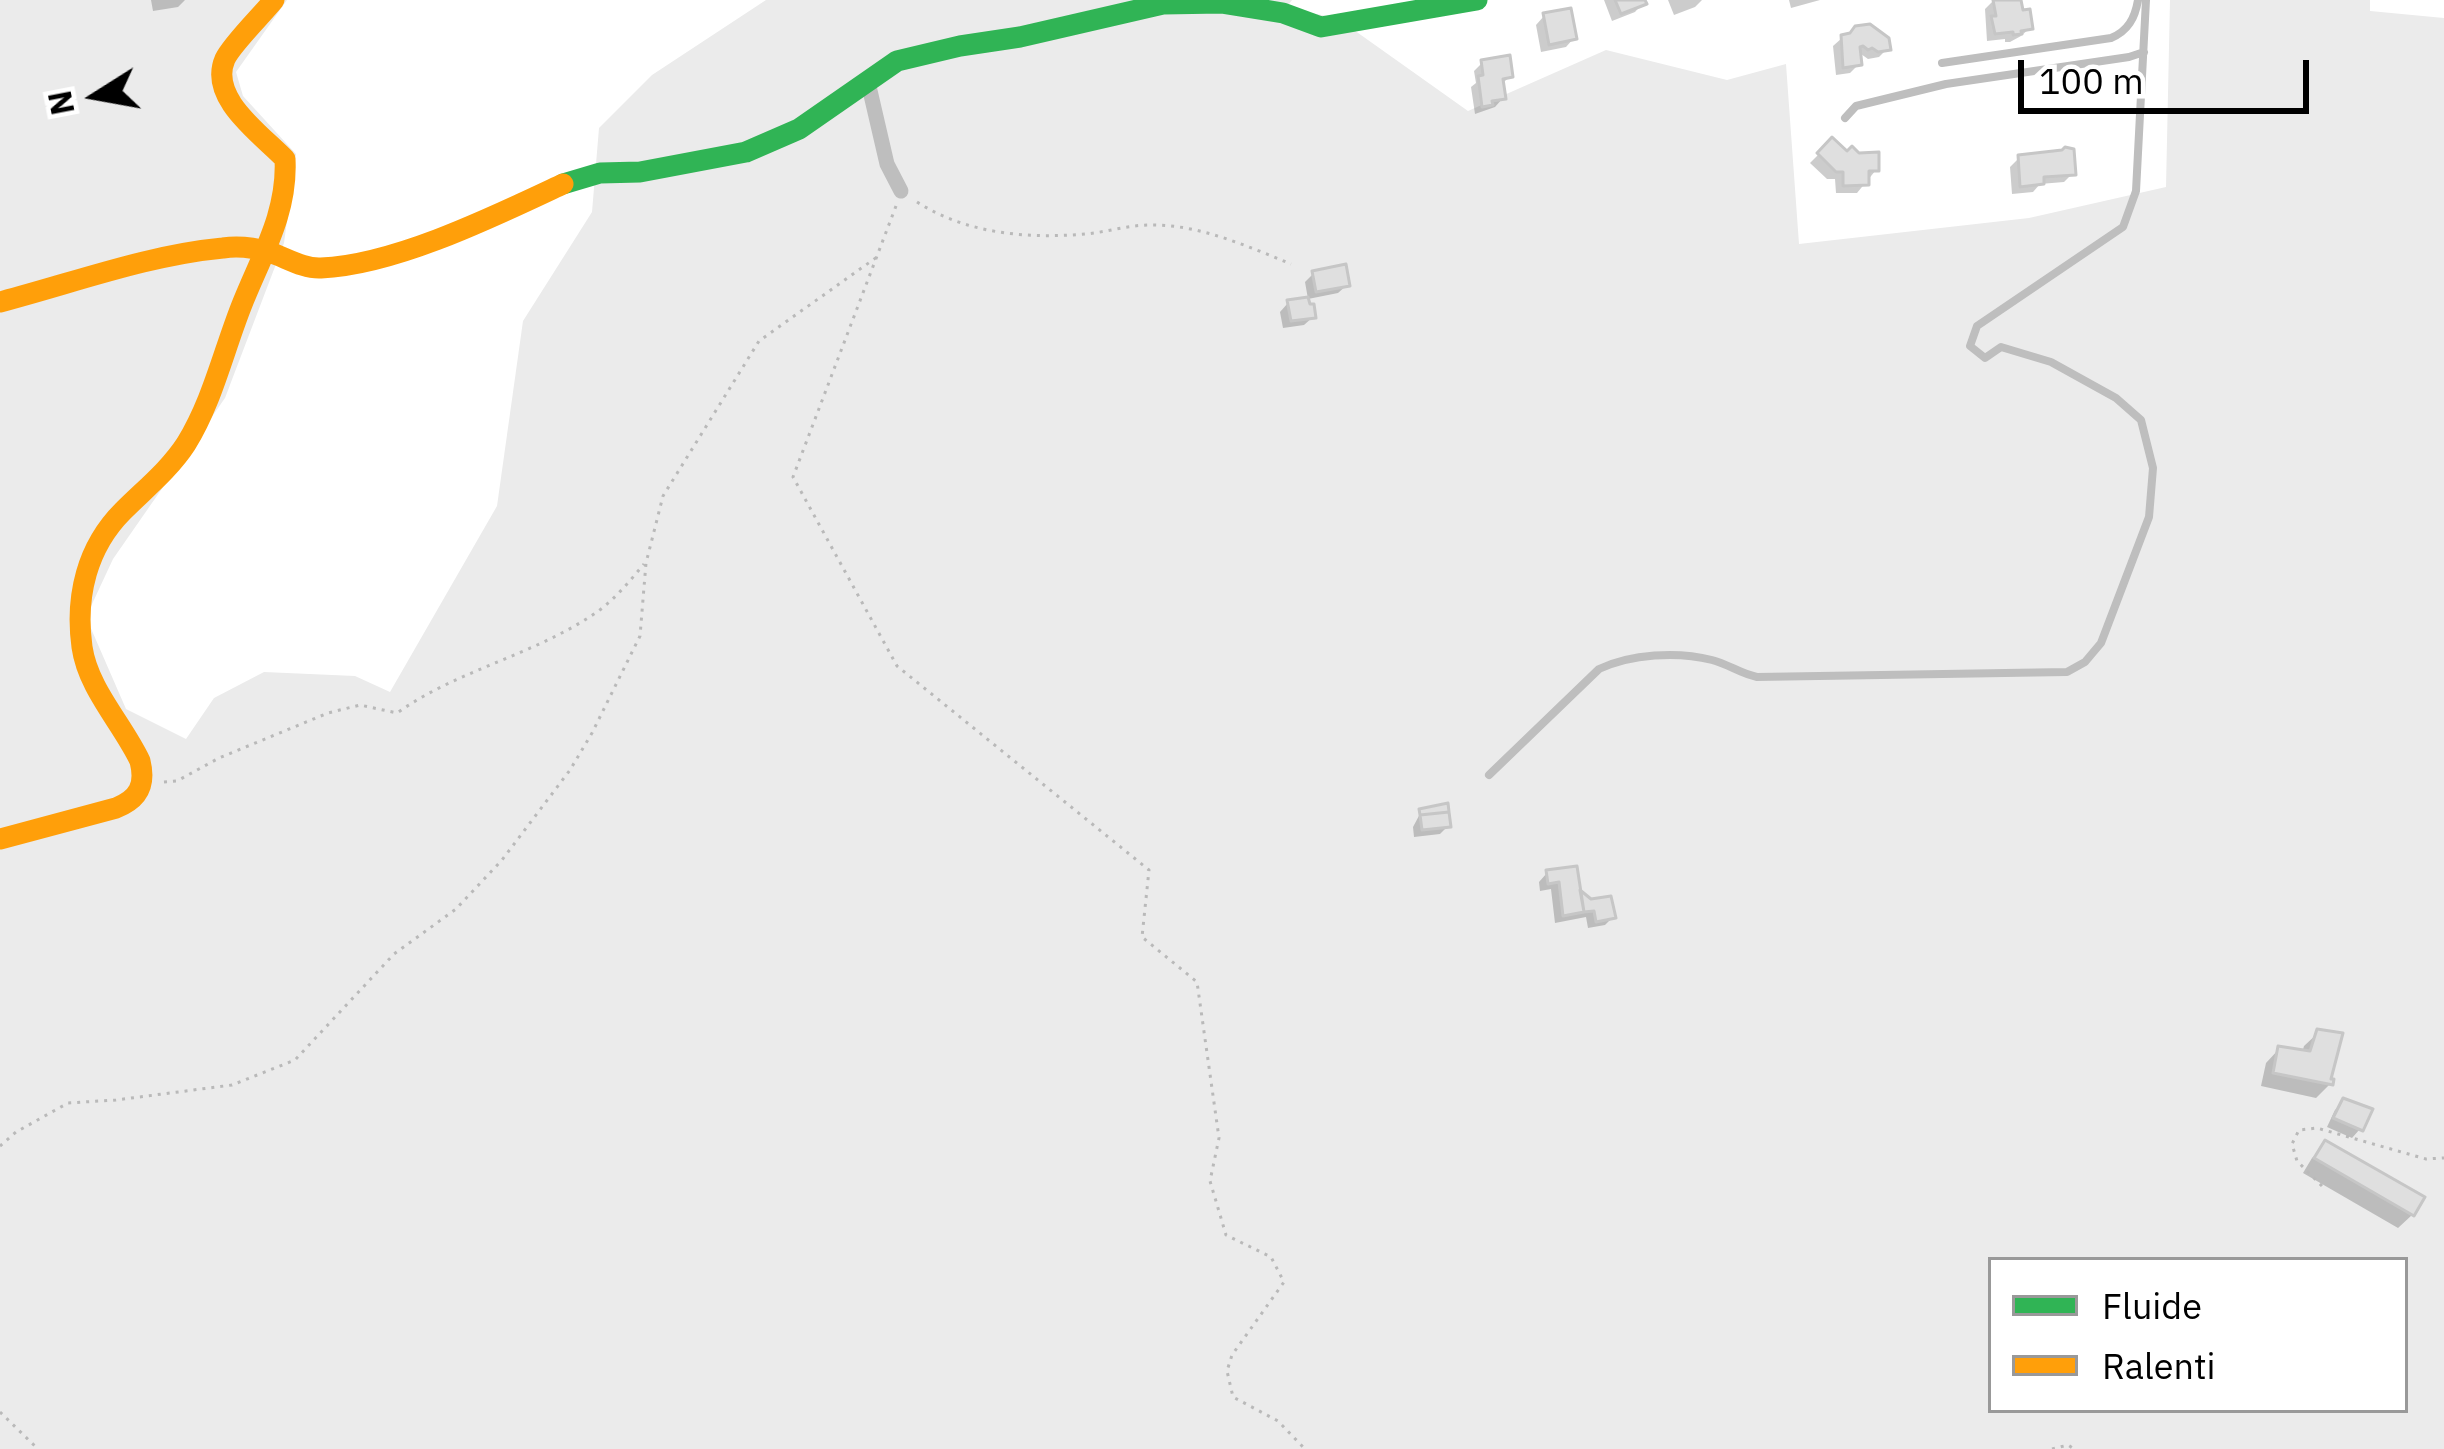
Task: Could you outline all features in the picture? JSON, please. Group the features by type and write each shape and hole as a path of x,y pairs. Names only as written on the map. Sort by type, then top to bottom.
{"street":[{"path":"0,839 114,808 134,800 146,782 143,764 88,671 80,625 85,576 113,518 165,471 207,408 285,192 285,159 228,101 220,84 225,58 274,0"},
{"path":"0,302 188,252 265,251 315,268 360,263 422,244 600,173 640,172 746,152 799,129 897,62 1163,4 1265,5 1321,27 1477,0"},
{"path":"868,82 887,164 901,191"}],"lane":[{"path":"1489,775 1599,669 1618,660 1695,657 1757,677 2067,672 2085,662 2101,643 2149,517 2152,468 2141,420 2116,398 2050,362 2001,347 1985,358 1970,346 1977,326 2123,227 2136,191 2144,52 2142,0"},
{"path":"1942,63 2111,38 2123,34 2142,0"},
{"path":"1845,118 1856,106 1946,84 2144,52"}],"path":[{"path":"1291,264 1184,227 1147,224 1034,236 982,230 931,211 901,191 793,476 897,666 1149,870 1142,937 1197,982 1220,1138 1210,1181 1226,1235 1271,1257 1284,1282 1232,1355 1227,1371 1233,1396 1278,1421 1305,1449"},
{"path":"0,1147 16,1132 68,1102 232,1084 295,1060 394,954 456,908 570,770 592,733 640,636 646,562 662,496 759,340 878,256"},
{"path":"146,782 177,781 328,713 360,706 397,713 423,694 511,658 593,615 646,562"},
{"path":"2322,1186 2297,1162 2292,1144 2299,1130 2317,1128 2426,1159 2444,1157"},
{"path":"0,1412 38,1449"},
{"path":"2052,1449 2068,1445 2074,1449"}],"shaded area":[{"path":"0,0 287,0 236,72 243,96 296,154 284,243 225,398 113,559 86,617 126,709 186,739 214,698 264,672 355,676 390,692 497,506 523,321 592,212 599,128 652,75 766,0 1292,0 1286,8 1337,18 1468,111 1606,50 1727,80 1786,64 1799,244 2029,218 2166,187 2170,0 2370,0 2370,11 2444,18 2444,1449 0,1449"}],"building":[{"path":"1615,0 1645,0 1647,4 1621,14"},
{"path":"1993,0 2021,0 2023,10 2030,9 2033,29 1995,34"},
{"path":"1571,8 1577,39 1549,45 1543,13"},
{"path":"1870,24 1889,38 1891,50 1860,47 1862,65 1843,68 1841,35"},
{"path":"1510,55 1513,77 1503,79 1506,99 1482,107 1481,60"},
{"path":"1832,137 1847,151 1852,146 1859,153 1879,152 1879,171 1869,171 1869,185 1843,186 1843,172 1836,172 1817,153"},
{"path":"2074,149 2076,175 2044,177 2044,184 2020,187 2018,155"},
{"path":"1346,264 1350,286 1316,292 1312,271"},
{"path":"1308,297 1316,318 1291,321 1287,300"},
{"path":"1448,803 1449,812 1420,815 1419,809"},
{"path":"1449,812 1451,827 1422,830 1420,815"},
{"path":"1577,866 1584,912 1563,916 1559,882 1548,884 1546,870"},
{"path":"1580,890 1591,899 1611,896 1616,918 1596,922 1594,911 1584,912"},
{"path":"2317,1029 2343,1033 2333,1085 2273,1073 2278,1046 2310,1051"},
{"path":"2343,1098 2373,1109 2363,1131 2333,1118"},
{"path":"2325,1140 2425,1197 2414,1216 2314,1158"}],"traffic: fast":[{"path":"563,184 600,173 640,172 746,152 799,129 897,61 1163,4 1221,3 1283,13 1321,27 1477,0"}],"traffic: slow":[{"path":"0,839 116,808 135,796 141,784 140,761 85,662 82,591 100,540 172,462 195,428 277,217 285,159 230,101 222,73 229,53 274,0"},
{"path":"0,302 139,263 223,248 264,251 314,268 350,265 444,237 563,184"}]}
